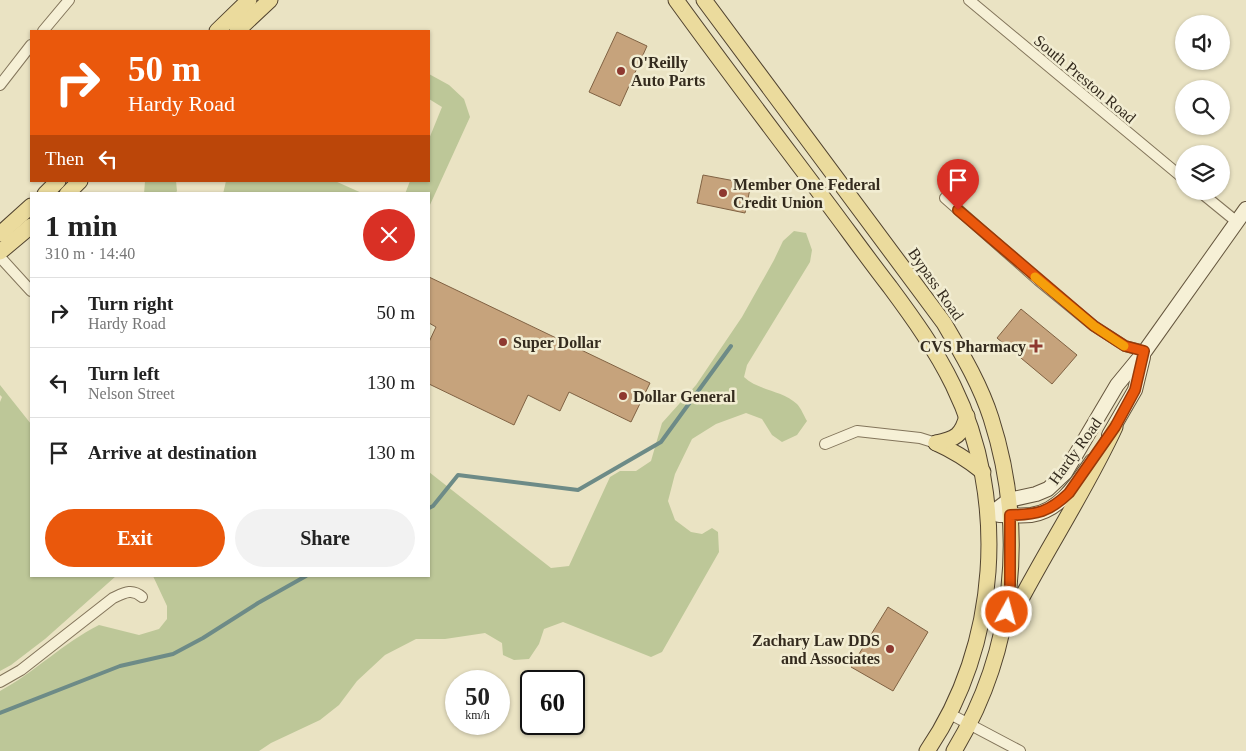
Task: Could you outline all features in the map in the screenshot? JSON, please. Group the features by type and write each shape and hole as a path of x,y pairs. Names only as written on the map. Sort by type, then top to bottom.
{"main road":[{"path":"218,30 249,0"},
{"path":"238,30 270,0"},
{"path":"676,0 918,325 954,385 967,416 982,472 989,515 989,550 985,605 971,663 950,714 927,751"},
{"name":"Bypass Road","path":"704,0 944,323 966,360 990,417 1000,449 1009,508 1010,585 1007,612 1000,639"},
{"path":"46,192 57,182"},
{"path":"69,192 79,182"},
{"path":"0,234 30,207"},
{"name":"Hardy Road","path":"989,515 1009,508 1048,489 1065,473 1117,385 1144,351 1246,209"},
{"path":"0,252 30,227"},
{"name":"Hardy Road","path":"1009,508 1031,515 1044,512 1060,502 1080,479 1115,427 1135,390 1144,351"},
{"path":"936,442 953,438 963,428 967,416"},
{"path":"954,751 969,724 992,670 1000,639 1044,555 1074,507 1115,427"},
{"path":"936,442 962,455 982,472"}],"street":[{"path":"44,30 69,0"},
{"name":"South Preston Road","path":"969,0 1175,172"},
{"path":"0,85 30,46"},
{"path":"945,198 1094,326 1125,346 1144,351"},
{"path":"1210,200 1237,222"},
{"path":"0,257 30,290"},
{"path":"826,444 856,432 920,438 936,442"},
{"path":"0,682 28,665 113,598 125,592 133,592 142,597"},
{"path":"950,714 1020,751"}],"green space":[{"path":"430,75 449,85 464,99 470,117 430,205 430,192 406,192 410,182 430,182 430,137 442,107 430,100"},
{"path":"145,182 176,182 176,192 144,192"},
{"path":"226,182 337,182 360,192 223,192"},
{"path":"794,231 806,233 812,250 810,262 747,365 744,377 756,385 791,399 798,406 807,421 797,435 782,442 772,435 762,419 746,413 716,424 692,439 675,474 668,501 675,520 691,532 702,534 712,528 718,532 719,552 662,652 651,657 563,622 544,629 539,644 529,659 514,660 503,655 502,643 485,633 445,639 416,639 385,655 357,681 339,705 320,720 271,743 259,751 0,751 0,691 73,640 99,625 139,635 159,629 167,619 167,606 153,577 430,577 430,473 551,568 569,566 610,477 620,471 636,471 651,461 662,423 696,385 742,317 783,241"},
{"path":"0,385 30,423 30,577 115,577 45,639 0,671 0,402 2,397 0,395"}],"building":[{"path":"617,32 647,46 620,106 589,92"},
{"path":"703,175 751,184 745,213 697,203"},
{"path":"430,277 650,383 631,422 569,392 560,411 528,395 514,425 430,384 430,340 436,327 430,324"},
{"name":"CVS Pharmacy","path":"1021,309 1077,355 1052,384 997,338"},
{"name":"Zachary Law DDS and Associates","path":"888,607 928,632 893,691 851,667"}],"waterway":[{"path":"430,508 458,475 578,490 661,442 731,346"},
{"path":"0,713 120,666 173,654 304,577"}],"slow traffic":[{"path":"1035,277 1094,326 1124,346"}],"place":[{"name":"O'Reilly Auto Parts","path":"621,71"},
{"name":"Member One Federal Credit Union","path":"723,193"},
{"name":"Super Dollar","path":"503,342"},
{"name":"CVS Pharmacy","path":"1036,346"},
{"name":"Dollar General","path":"623,396"},
{"name":"Zachary Law DDS and Associates","path":"890,649"}],"route":[{"path":"958,210 1094,326 1125,346 1144,351 1135,390 1115,427 1069,493 1060,502 1044,512 1031,515 1010,515 1010,585 1007,612"}]}
